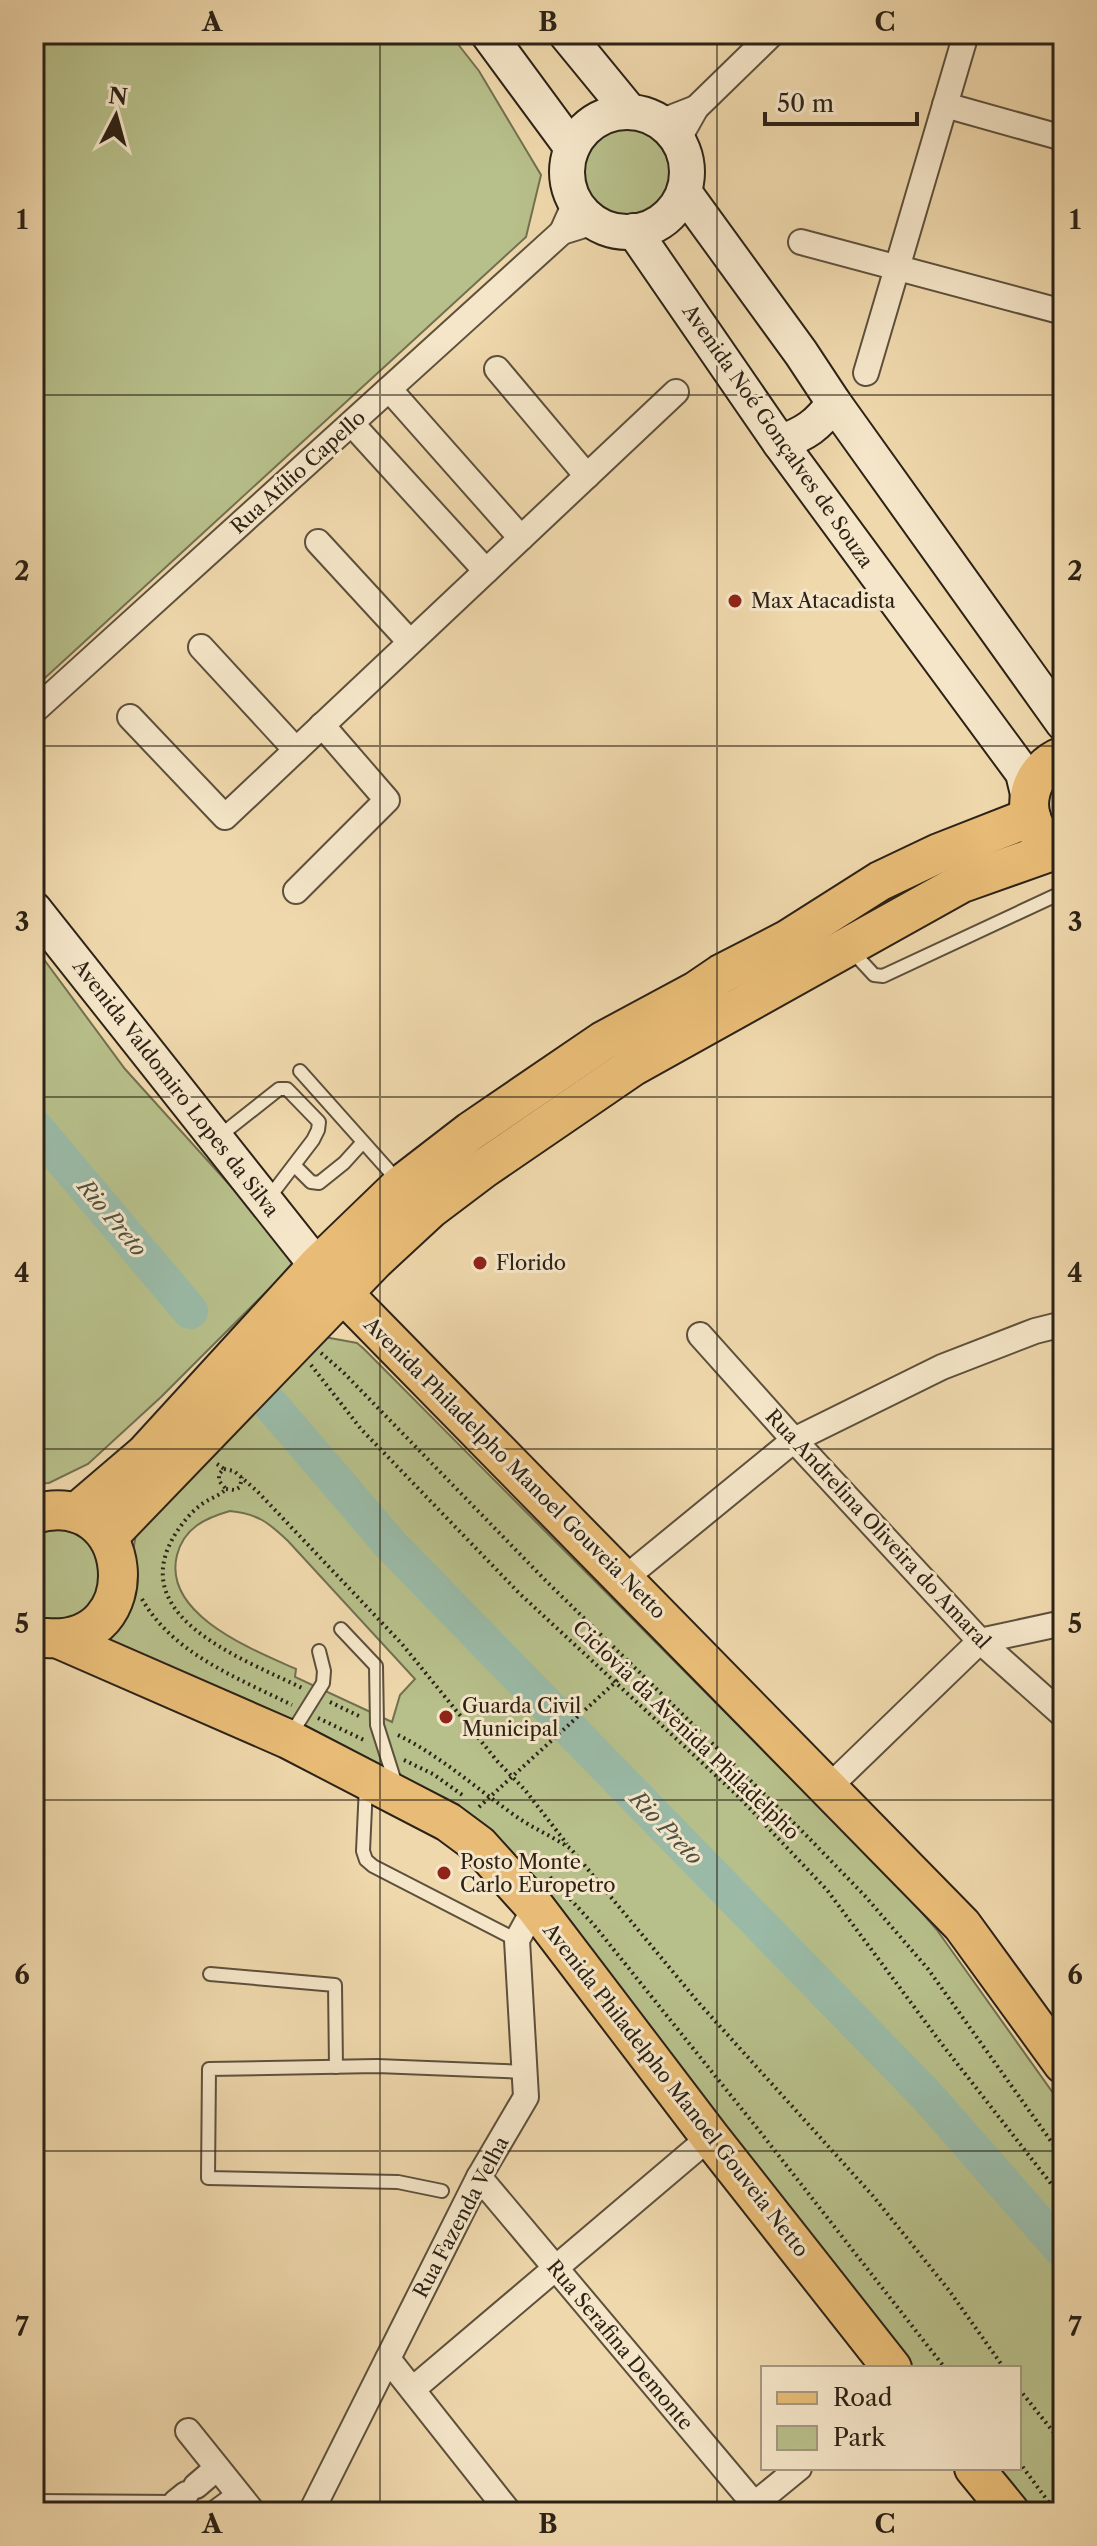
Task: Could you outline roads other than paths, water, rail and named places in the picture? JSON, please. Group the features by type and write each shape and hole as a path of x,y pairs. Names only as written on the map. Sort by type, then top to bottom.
{"main road":[{"path":"488,34 572,148"},
{"path":"566,34 656,124 685,156 688,174 684,192 673,211 655,225 634,231 613,230 577,219 568,185 567,166 572,148 586,128 606,115 656,124"},
{"path":"684,192 1063,723"},
{"name":"Avenida Noé Gonçalves de Souza","path":"634,231 780,443 1023,773 1030,807"},
{"path":"780,443 801,435 819,423 834,403"},
{"path":"1061,850 1040,835 1030,807 1034,781 1040,771 1063,756"},
{"path":"76,1513 154,1445 329,1279 401,1185 471,1131 603,1041 787,940 880,881 1030,807"},
{"path":"108,1537 300,1348 329,1279 407,1229 496,1160 632,1067 962,883 1061,850"},
{"name":"Avenida Valdomiro Lopes da Silva","path":"34,909 329,1279"},
{"path":"760,996 789,962 791,955 787,940"},
{"path":"656,1054 668,1023 696,991"},
{"path":"471,1131 496,1160"},
{"name":"Avenida Philadelpho Manoel Gouveia Netto","path":"329,1279 962,1925 1063,2064"},
{"path":"34,1514 49,1510 76,1513 94,1522 108,1537 119,1562 118,1590 107,1614 85,1632 46,1637"},
{"name":"Avenida Philadelpho Manoel Gouveia Netto","path":"46,1637 288,1739 448,1822 479,1845 535,1907 710,2137 890,2366"},
{"path":"976,2470 1010,2512"}],"street":[{"path":"656,124 696,108 772,34"},
{"path":"866,373 966,34"},
{"path":"945,105 1063,138"},
{"name":"Rua Atílio Capello","path":"34,711 577,219"},
{"path":"801,242 1063,312"},
{"path":"497,369 587,476"},
{"path":"389,389 521,538"},
{"path":"130,717 225,817 676,392"},
{"path":"352,424 486,571"},
{"path":"318,542 410,642"},
{"path":"201,647 296,750"},
{"path":"296,891 387,800 322,725"},
{"path":"624,1579 794,1440 942,1367 1035,1331 1063,1324"},
{"name":"Rua Andrelina Oliveira do Amaral","path":"700,1335 980,1641 1063,1715"},
{"path":"828,1788 980,1641 1063,1623"},
{"path":"517,1940 535,1907"},
{"name":"Rua Fazenda Velha","path":"311,2512 479,2177 526,2097 517,1940"},
{"path":"413,2389 710,2137"},
{"name":"Rua Serafina Demonte","path":"479,2177 753,2509"},
{"path":"388,2359 509,2512"},
{"path":"188,2431 246,2504 217,2512"},
{"path":"186,2499 217,2468"},
{"path":"753,2509 797,2470"}],"lane":[{"path":"848,947 874,975 883,976 1063,892"},
{"path":"300,1071 401,1185"},
{"path":"216,1139 279,1089 287,1089 319,1122 313,1140 266,1202"},
{"path":"295,1166 311,1182 319,1183 344,1163 363,1142"},
{"path":"341,1629 376,1666 377,1725 383,1787 363,1851 366,1860 517,1940"},
{"path":"288,1739 323,1683 324,1671 319,1651"},
{"path":"210,1974 335,1985 336,2067"},
{"path":"442,2191 398,2182 208,2178 209,2069 336,2067 526,2072"},
{"path":"34,2501 186,2499"}],"waterway":[{"name":"Rio Preto","path":"34,1126 190,1311"},
{"name":"Rio Preto","path":"271,1405 390,1544 928,2097 1063,2251"}],"place":[{"name":"Max Atacadista","path":"735,601"},
{"name":"Florido","path":"480,1263"},
{"name":"Guarda Civil Municipal","path":"446,1717"},
{"name":"Posto Monte Carlo Europetro","path":"444,1873"}]}
